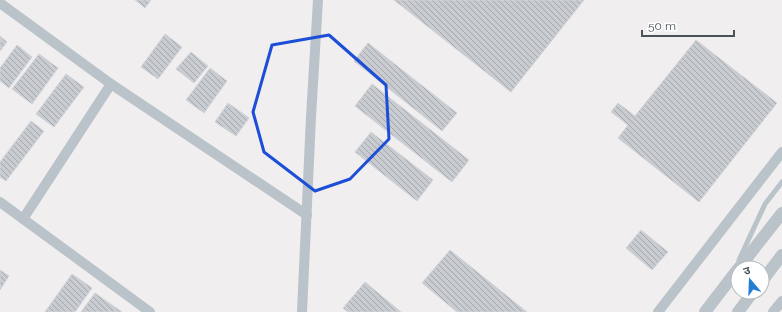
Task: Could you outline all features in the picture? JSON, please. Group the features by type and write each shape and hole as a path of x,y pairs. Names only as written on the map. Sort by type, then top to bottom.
{"street":[{"path":"302,312 310,117 318,0"},
{"path":"0,3 111,84 307,215"},
{"path":"23,220 111,84"},
{"path":"658,312 782,152"},
{"path":"0,202 150,312"},
{"path":"745,260 782,212"},
{"path":"770,271 782,255"},
{"path":"705,312 730,280"},
{"path":"738,312 748,300"},
{"path":"774,312 782,301"}],"lane":[{"path":"741,260 765,204 782,182"}],"highlighted area":[{"path":"329,35 386,85 389,139 350,179 315,191 264,152 253,112 272,45"}],"building":[{"path":"135,0 151,0 145,8"},
{"path":"394,0 584,0 511,92"},
{"path":"165,34 182,47 158,79 141,67"},
{"path":"0,36 7,42 0,51"},
{"path":"696,40 777,103 699,202 618,138 628,125 611,112 618,103 635,116"},
{"path":"368,43 457,113 442,131 354,61"},
{"path":"17,45 32,57 9,88 0,81 0,68"},
{"path":"191,52 208,66 194,83 176,69"},
{"path":"39,54 58,68 32,104 12,89"},
{"path":"210,68 227,81 204,113 186,100"},
{"path":"66,74 84,87 54,127 36,114"},
{"path":"372,84 469,160 452,182 355,106"},
{"path":"228,103 249,118 236,136 215,122"},
{"path":"31,121 44,131 6,181 0,177 0,162"},
{"path":"371,132 433,180 417,201 355,152"},
{"path":"641,230 668,252 652,270 626,248"},
{"path":"450,250 527,312 457,312 422,283"},
{"path":"0,270 9,276 0,290"},
{"path":"72,274 92,288 75,312 45,312"},
{"path":"365,282 401,312 348,312 343,308"},
{"path":"95,293 122,312 81,312"}]}
